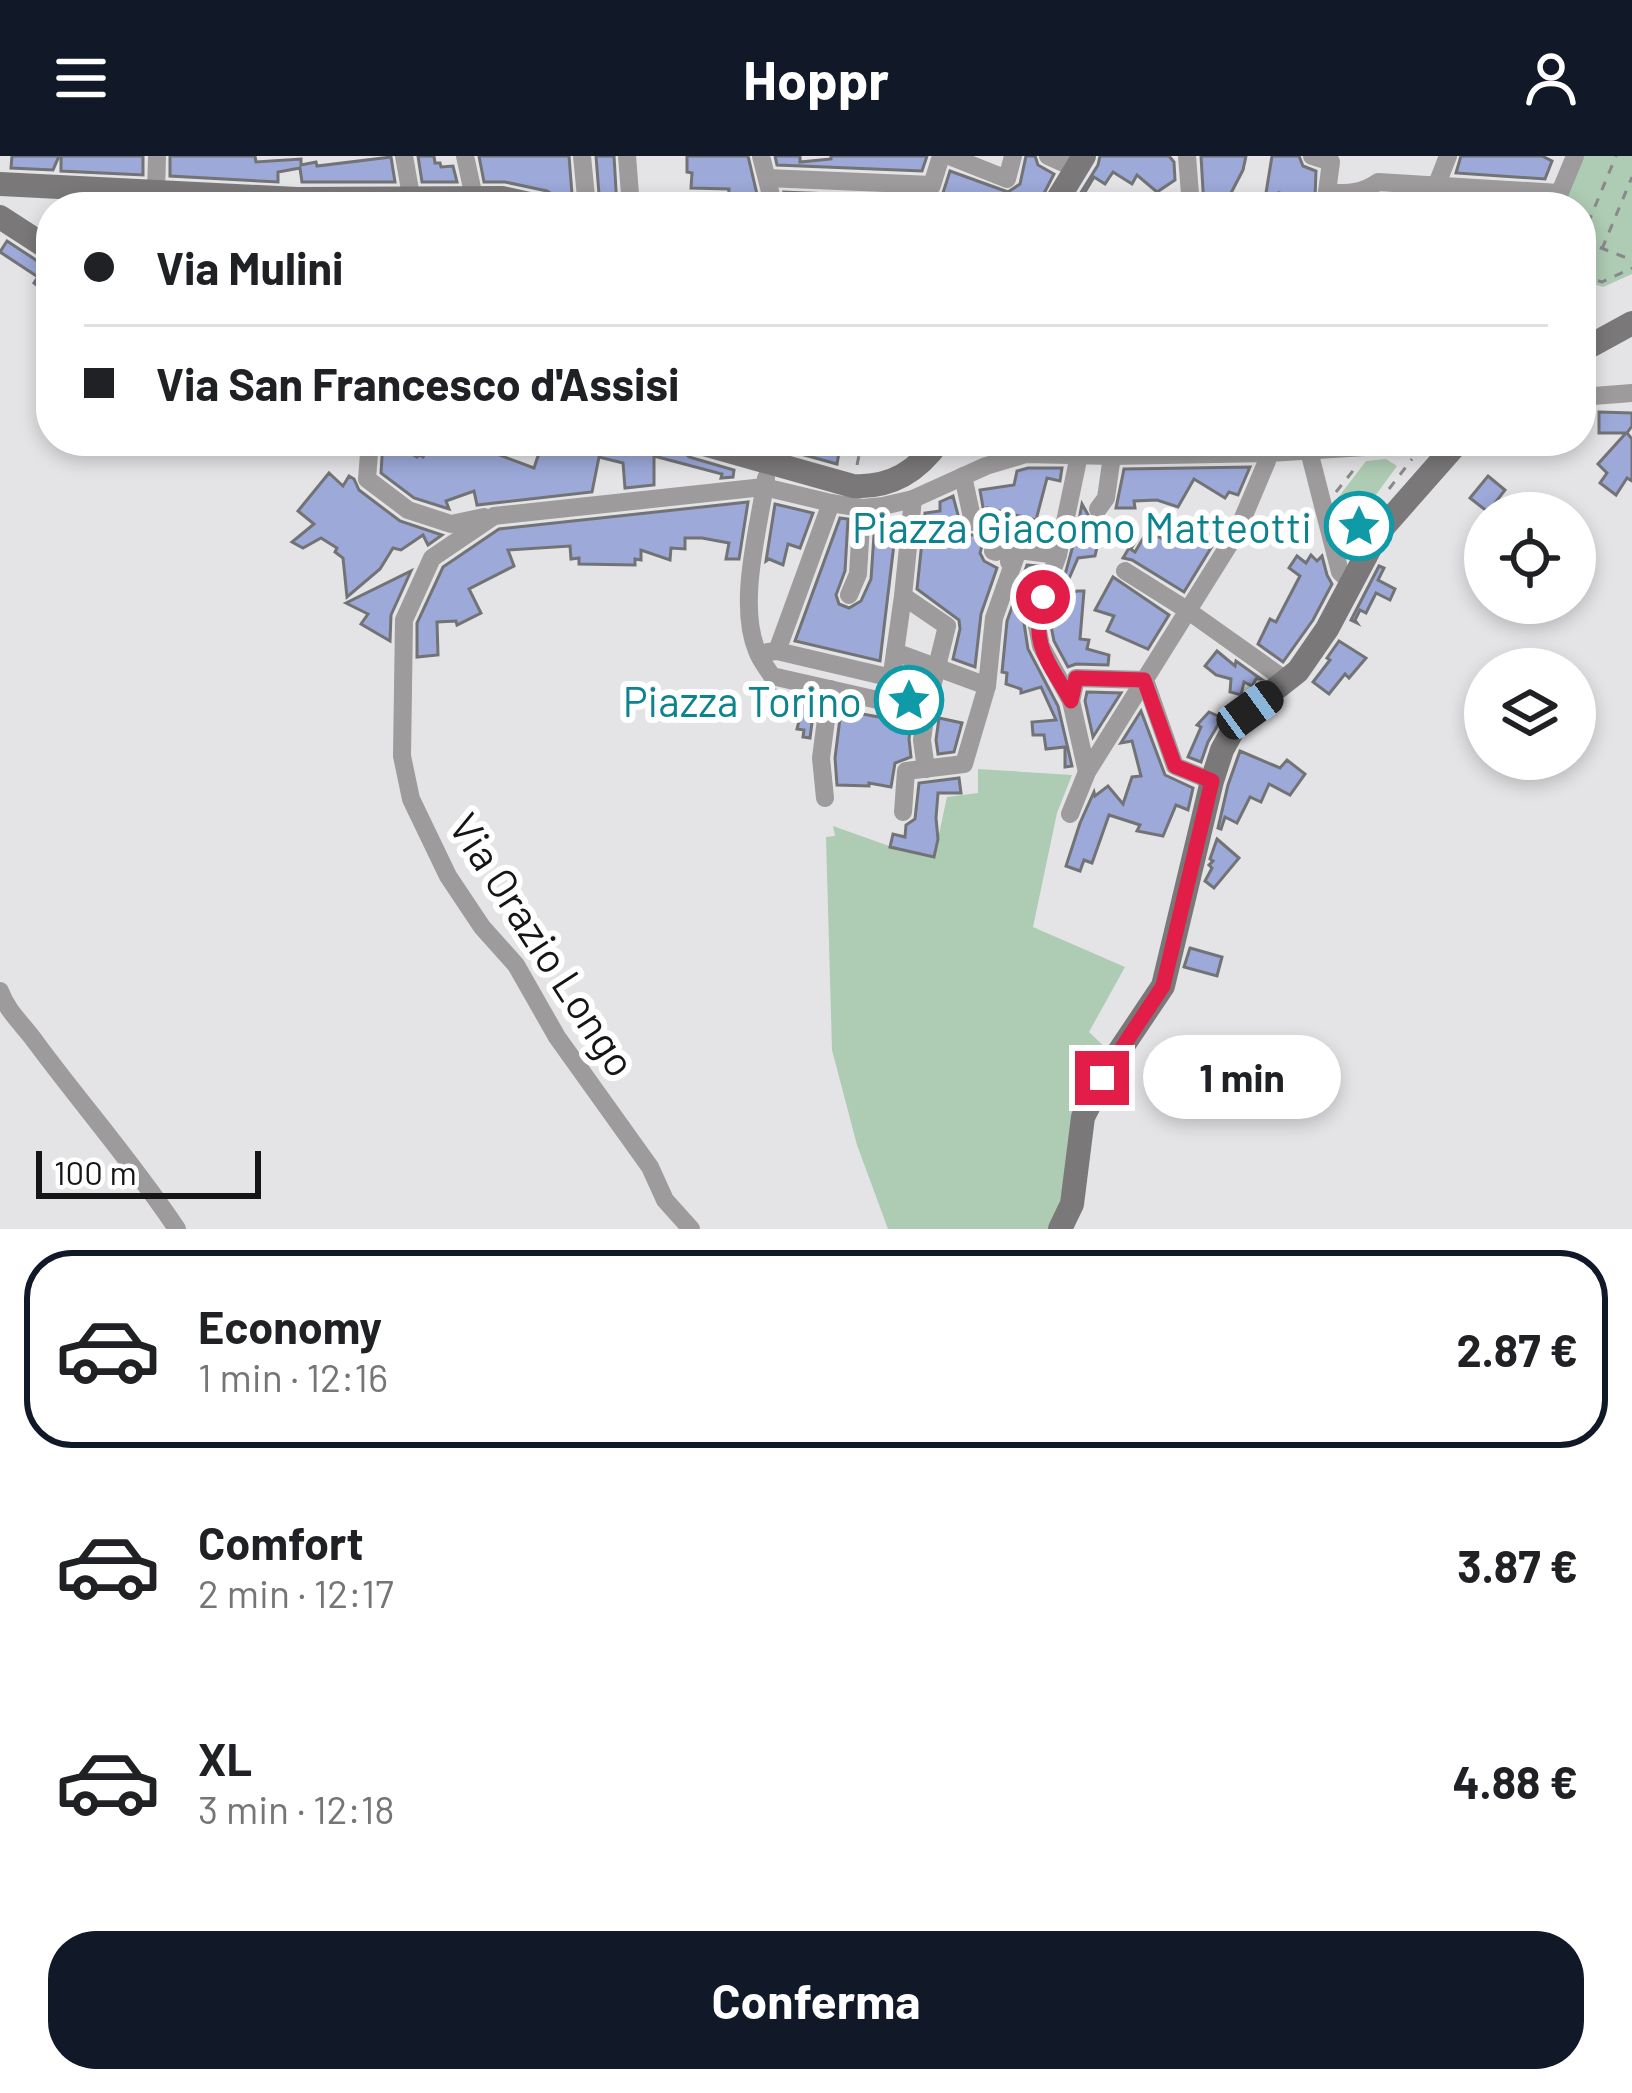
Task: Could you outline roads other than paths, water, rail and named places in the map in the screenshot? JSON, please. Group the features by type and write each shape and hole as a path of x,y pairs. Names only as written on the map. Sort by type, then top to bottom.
{"street":[{"path":"156,191 157,156"},
{"path":"404,156 410,192"},
{"path":"466,156 472,192"},
{"path":"582,156 586,192"},
{"path":"627,156 630,192"},
{"path":"761,156 770,192"},
{"path":"767,178 932,185 945,156 1007,179 1013,156"},
{"path":"1048,156 1081,162 1062,192"},
{"path":"1187,156 1191,192"},
{"path":"1437,184 1448,156"},
{"path":"1559,192 1575,156"},
{"path":"1327,158 1327,192"},
{"path":"1358,192 1378,182 1496,192"},
{"path":"0,184 172,192"},
{"path":"0,217 36,240"},
{"path":"1596,343 1632,323"},
{"path":"1596,396 1632,393"},
{"path":"369,456 367,479 408,510 451,524 494,516"},
{"path":"719,456 765,482 865,486 897,479 928,456"},
{"name":"Via Orazio Longo","path":"691,1229 665,1200 650,1167 557,1037 516,965 482,927 448,876 411,799 402,756 404,620 432,558 494,516 765,482 829,507 862,513 912,508 963,476 1016,456"},
{"path":"1078,456 1058,555 1039,613 1038,638 1071,701 1087,772"},
{"path":"1098,509 1106,498 1112,456"},
{"path":"1070,814 1087,772 1237,532 1268,456"},
{"path":"1303,456 1348,590"},
{"path":"1060,1229 1072,1204 1083,1118 1102,1078 1163,986 1212,781 1233,730 1298,670 1328,629 1378,533 1446,456"},
{"path":"963,476 973,522"},
{"path":"765,482 749,625 767,652 772,676 830,689 889,691"},
{"path":"767,652 829,507"},
{"path":"889,691 912,508"},
{"path":"849,596 857,574 862,513"},
{"path":"993,550 997,546 1012,549 1012,569"},
{"path":"903,812 906,771 964,764 987,686 994,618 1018,550 1058,555"},
{"path":"1126,571 1287,681"},
{"path":"903,596 947,626 922,740 926,769"},
{"path":"767,652 927,707"},
{"path":"896,652 987,686"},
{"path":"1071,701 1076,678 1144,680"},
{"path":"1144,680 1175,766 1212,781"},
{"path":"825,798 820,758 830,689"},
{"path":"0,991 12,1014 149,1186 177,1229"}],"place":[{"name":"Piazza Giacomo Matteotti","path":"1359,526"},
{"name":"Piazza Torino","path":"909,700"}]}
